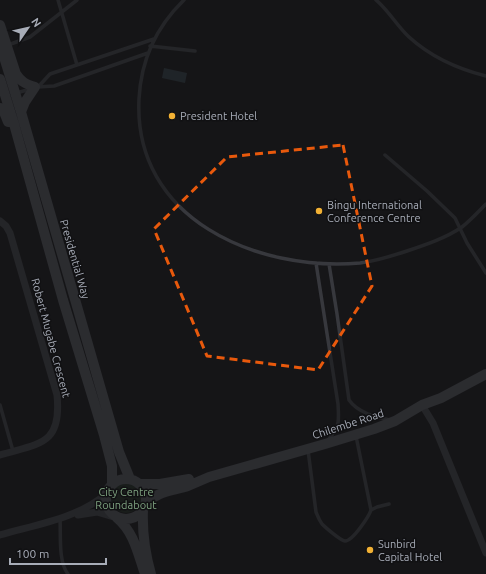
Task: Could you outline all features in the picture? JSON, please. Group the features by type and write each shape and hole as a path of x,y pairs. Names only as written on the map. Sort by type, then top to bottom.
{"main road":[{"path":"0,25 4,45 20,81 37,87 25,102 21,112"},
{"name":"Presidential Way","path":"4,45 7,96 21,112 119,452 135,482"},
{"name":"Presidential Way","path":"0,79 7,96 63,300 104,435 112,466 110,489"},
{"path":"0,108 7,118 21,166 34,195"},
{"name":"Chilembe Road","path":"209,477 356,435 395,421 422,405 441,398 486,374"},
{"path":"146,573 133,539 124,523 107,507 106,502 110,489 121,480 160,484 209,477"},
{"path":"117,518 127,520 132,519 140,514 149,500 157,495 188,486 209,477"},
{"path":"135,482 145,492 146,496 142,529 146,573"}],"street":[{"name":"Robert Mugabe Crescent","path":"0,221 6,226 12,237 57,395 59,409 58,419 52,434 43,441 0,454"},
{"path":"422,405 433,423 485,551"},
{"path":"60,518 92,505 110,489"},
{"path":"0,536 60,518 90,512 97,512 117,518"}],"lane":[{"path":"58,0 77,65"},
{"path":"4,45 30,37 77,0"},
{"path":"184,0 165,21 150,46 140,90 138,110 140,129 151,166 171,199 198,222 236,244 266,255 293,261 329,264 361,262 386,258 425,245 460,228 486,204"},
{"path":"376,0 410,38 428,51 451,65 486,76"},
{"path":"37,87 50,74 154,39"},
{"path":"150,46 195,51"},
{"path":"7,96 37,87 54,86 148,53"},
{"path":"386,155 450,212 455,218 467,243 486,273"},
{"path":"316,263 338,404 339,421 337,428 325,444"},
{"path":"329,264 349,400 353,406 359,410 377,417 395,421"},
{"path":"0,405 13,451"},
{"path":"308,449 316,512 322,523 345,541 351,538 369,517 371,510 356,435"},
{"path":"371,510 389,504"},
{"path":"60,518 62,560 63,567 68,574"}],"highlighted area":[{"path":"343,145 372,286 318,370 207,356 154,229 227,157"}],"green space":[{"name":"City Centre Roundabout","path":"126,483 136,488 141,498 136,508 126,513 116,508 111,498 116,488"}],"shaded area":[{"path":"164,68 187,73 185,83 162,78"}],"place":[{"name":"President Hotel","path":"172,116"},
{"name":"Bingu International Conference Centre","path":"319,211"},
{"name":"Sunbird Capital Hotel","path":"370,550"}]}
